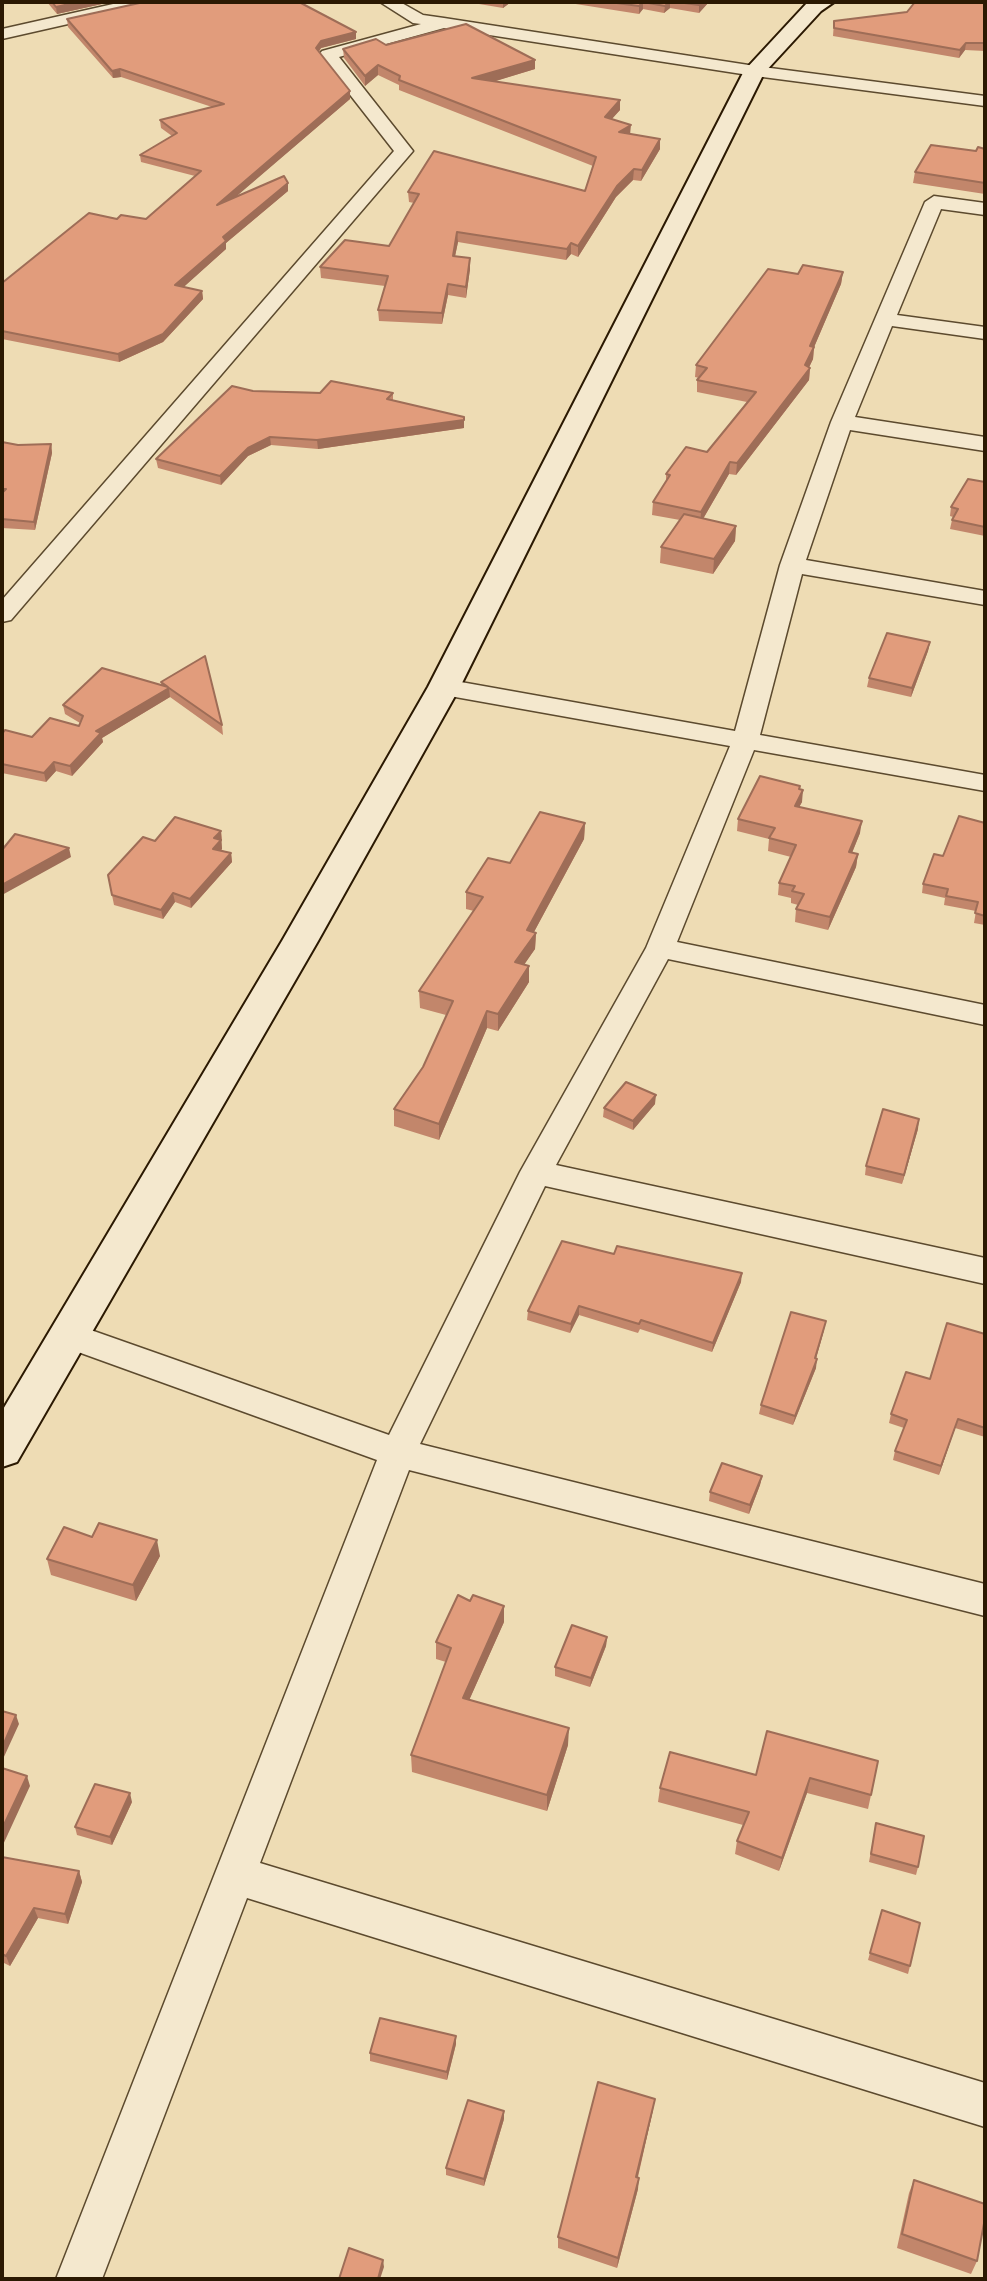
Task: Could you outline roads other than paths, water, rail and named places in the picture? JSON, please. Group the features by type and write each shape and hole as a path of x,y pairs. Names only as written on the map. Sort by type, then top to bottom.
{"street":[{"path":"2,34 143,2"},
{"path":"388,2 419,19 755,71 985,101"},
{"path":"2,1449 300,941 444,687 755,71 814,7 824,2"},
{"path":"2,615 404,151 328,54 444,23"},
{"path":"79,2279 398,1453 536,1172 660,948 745,741 792,565 842,422 934,202 985,209"},
{"path":"883,319 985,333"},
{"path":"842,422 985,444"},
{"path":"792,565 985,598"},
{"path":"444,687 985,783"},
{"path":"660,948 985,1015"},
{"path":"536,1172 985,1271"},
{"path":"68,1335 398,1453 985,1600"},
{"path":"237,1875 985,2105"}]}
